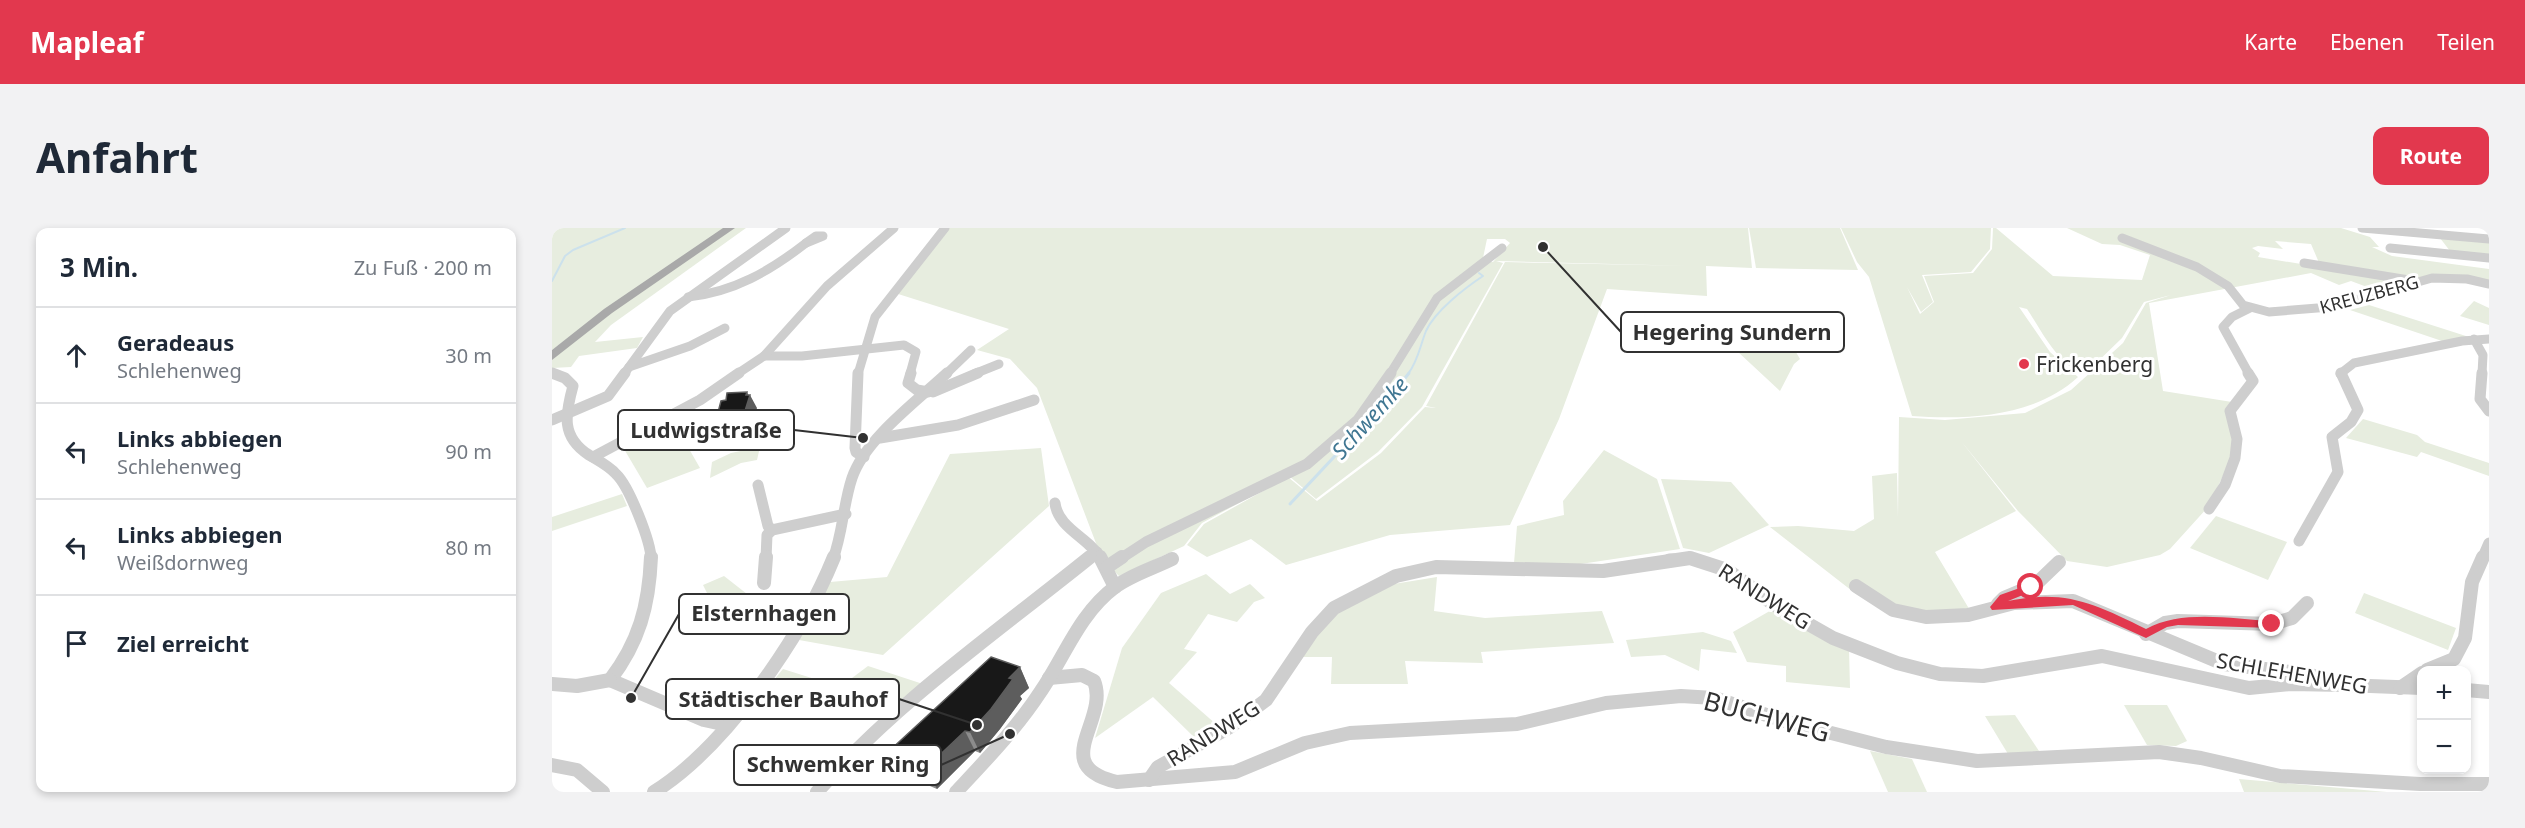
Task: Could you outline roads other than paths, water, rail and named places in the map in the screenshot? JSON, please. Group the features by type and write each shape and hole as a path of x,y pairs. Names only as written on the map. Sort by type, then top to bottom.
{"main road":[{"path":"552,356 608,311 730,228"}],"street":[{"path":"552,420 608,396 663,319 687,297 786,228"},
{"path":"593,457 691,405 733,379 764,356 827,286 894,228"},
{"path":"864,457 856,452 855,441 858,371 875,317 945,228"},
{"path":"2362,228 2489,239"},
{"path":"2122,238 2213,276 2228,286 2240,303 2250,308"},
{"path":"687,297 707,295 751,280 775,267 806,243"},
{"path":"1107,567 1146,542 1307,464 1358,420 1380,391 1437,298 1502,248"},
{"path":"2391,248 2489,258"},
{"path":"2304,262 2416,281"},
{"name":"KREUZBERG","path":"2250,308 2285,313 2324,308 2416,281 2453,278 2489,284"},
{"path":"2209,509 2225,487 2234,456 2237,440 2230,420 2230,409 2253,381 2225,335 2223,327 2232,317 2250,308"},
{"path":"630,367 690,346 725,328"},
{"path":"2299,541 2338,472 2332,437 2350,422 2358,410 2355,400 2341,380 2341,371 2354,363 2474,339 2489,339"},
{"path":"2474,339 2483,355 2480,399 2489,411"},
{"path":"764,356 801,356 899,345 912,348 916,355 909,371 908,383 926,394 999,364"},
{"path":"654,792 664,788 705,754 788,642 826,576 842,534 857,466 894,421 926,394 971,350"},
{"path":"552,375 565,378 573,386 566,415 566,426 571,440 616,473 633,495 639,524 648,535 651,549 647,593 635,642 622,666 610,680"},
{"path":"880,438 944,430 1034,400"},
{"path":"758,485 768,526 772,530"},
{"path":"1055,503 1056,512 1071,530 1097,552 1107,567 1115,587"},
{"path":"764,583 767,535 772,530 846,514"},
{"path":"2437,666 2454,659 2464,638 2474,576 2489,543"},
{"path":"817,792 840,766 925,689 1097,552"},
{"name":"RANDWEG","path":"1149,780 1158,767 1259,707 1273,692 1300,648 1337,606 1401,576 1436,567 1617,570 1668,557 1683,556 1712,562 1727,570 1775,605 1835,638 1892,660 1940,674 2003,675 2077,658 2102,656 2249,688 2291,684 2344,685"},
{"path":"956,792 1010,734 1049,678 1073,634 1115,587 1173,559"},
{"name":"SCHLEHENWEG","path":"1996,607 2004,598 2035,585 2059,562"},
{"name":"SCHLEHENWEG","path":"1856,586 1883,605 1916,616 1953,617 2014,603 2073,601 2087,605 2146,634 2224,664 2249,669 2307,674 2344,685 2417,688"},
{"path":"2146,634 2164,623 2178,621 2272,624 2292,618 2307,603"},
{"name":"BUCHWEG","path":"1049,678 1078,674 1090,677 1097,685 1098,699 1081,758 1088,772 1110,782 1246,769 1305,743 1339,734 1517,724 1606,703 1691,695 1714,698 1788,722 1886,747 1977,761 2159,752 2187,754 2281,778 2309,780 2323,777 2420,784 2489,784"},
{"path":"2400,688 2417,676"},
{"path":"552,684 578,686 610,680 704,720 727,725"},
{"path":"2471,690 2489,692"},
{"path":"552,765 577,770 603,792"}],"waterway":[{"path":"552,281 565,256 573,250 625,228"},
{"name":"Schwemke","path":"1408,374 1430,323 1451,300 1483,276 1479,273"},
{"name":"Schwemke","path":"1290,504 1392,395 1409,373"}],"place":[{"name":"Hegering Sundern","path":"1543,247"},
{"name":"Frickenberg","path":"2024,364"},
{"name":"Ludwigstraße","path":"863,438"},
{"name":"Elsternhagen","path":"631,698"},
{"name":"Städtischer Bauhof","path":"977,725"},
{"name":"Schwemker Ring","path":"1010,734"}]}
